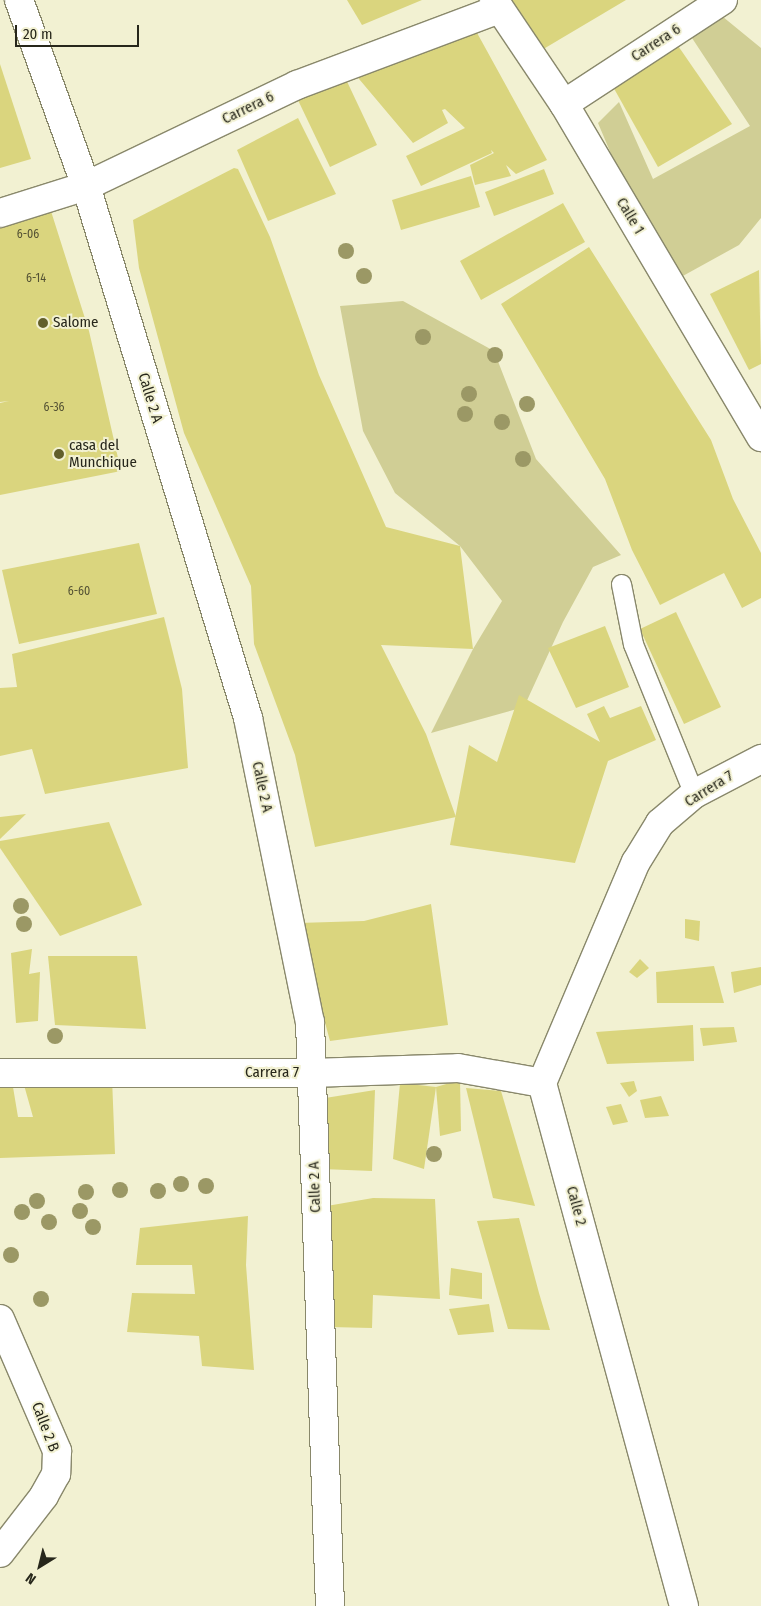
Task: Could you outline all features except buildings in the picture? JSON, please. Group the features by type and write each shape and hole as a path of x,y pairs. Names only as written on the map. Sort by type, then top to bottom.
{"street":[{"name":"Calle 2 A","path":"19,0 86,186 248,718 310,1022 330,1606"},
{"name":"Carrera 6","path":"564,104 723,0"},
{"name":"Carrera 6","path":"0,213 86,186 297,84 497,5"},
{"name":"Calle 1","path":"497,5 564,104 761,437"},
{"name":"Carrera 7","path":"0,1073 311,1073 458,1068 542,1083 636,862 660,823 694,794 761,758"},
{"name":"Calle 2","path":"542,1083 684,1606"},
{"name":"Calle 2 B","path":"0,1320 57,1451 56,1474 44,1496 0,1553"}],"lane":[{"path":"621,584 634,644 694,794"}],"shaded area":[{"path":"717,12 761,48 761,218 739,245 681,277 614,161 598,123 619,102 653,179 750,126 692,38"},
{"path":"403,301 494,351 536,459 621,555 593,567 563,622 524,707 431,733 473,649 502,601 460,546 395,493 363,431 340,306"}],"place":[{"name":"Salome","path":"43,323"},
{"name":"casa del Munchique","path":"59,454"}]}
